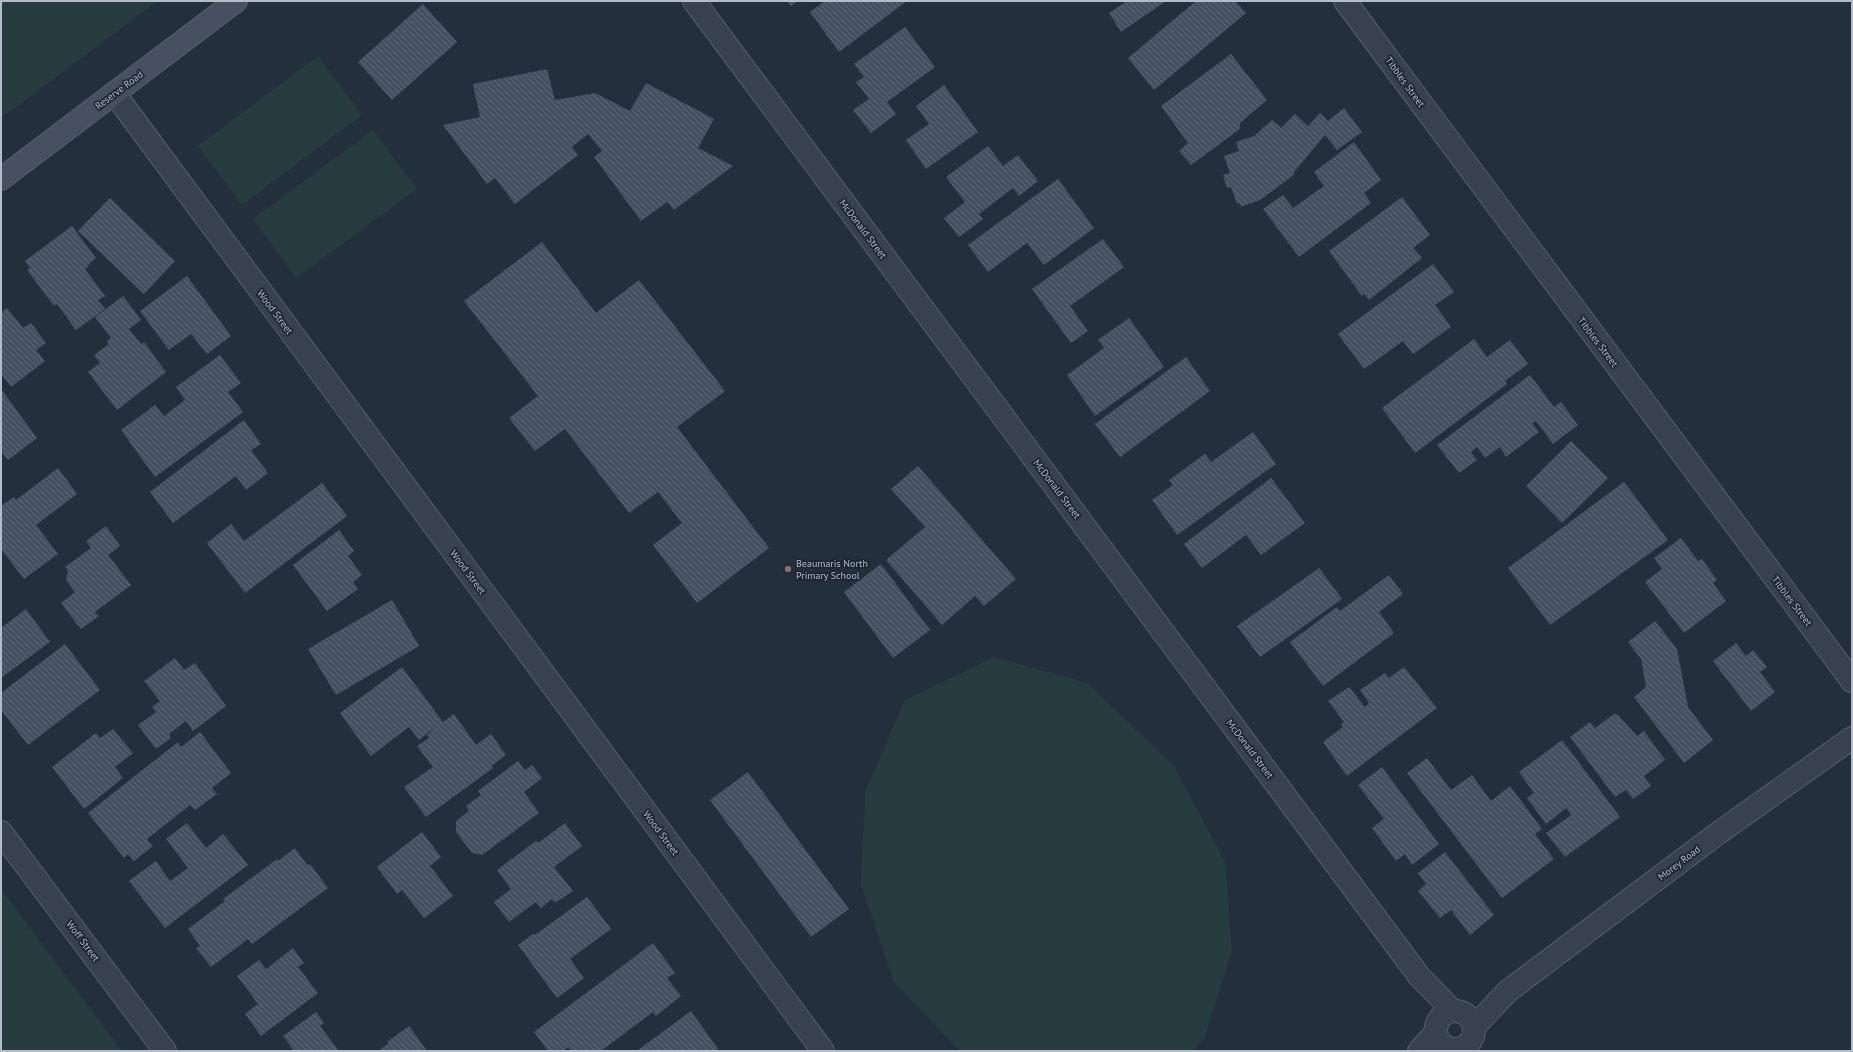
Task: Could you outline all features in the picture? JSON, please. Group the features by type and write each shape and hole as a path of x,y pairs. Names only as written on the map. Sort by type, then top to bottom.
{"street":[{"name":"Reserve Road","path":"1,179 236,1"},
{"name":"McDonald Street","path":"694,1 1419,976 1456,1036"},
{"name":"Tibbles Street","path":"1345,1 1852,681"},
{"name":"Wood Street","path":"114,93 823,1051"},
{"name":"Morey Road","path":"1418,1051 1456,1036 1508,991 1716,834 1852,738"},
{"name":"Woff Street","path":"1,832 165,1051"}],"green space":[{"path":"1,1 157,1 1,118"},
{"path":"318,56 362,115 242,205 198,146"},
{"path":"373,130 417,189 296,278 253,219"},
{"path":"994,657 1087,683 1174,766 1225,862 1232,951 1204,1039 1191,1051 960,1051 894,982 861,885 865,792 905,700"},
{"path":"1,889 122,1051 1,1051"}],"building":[{"path":"787,1 798,1 791,6"},
{"path":"825,1 907,1 839,52 810,12"},
{"path":"1127,1 1166,1 1121,32 1109,13"},
{"path":"1196,1 1235,1 1246,13 1154,90 1128,58"},
{"path":"423,4 457,42 392,100 358,62"},
{"path":"905,27 935,67 887,102 896,114 871,133 853,110 869,99 856,82 864,77 854,64"},
{"path":"1231,54 1267,100 1240,123 1240,129 1191,165 1179,151 1188,143 1161,106"},
{"path":"547,69 555,100 595,93 630,111 646,83 714,119 698,148 733,166 674,210 667,202 641,221 594,157 602,151 588,134 572,147 578,155 515,204 495,178 487,184 443,125 480,117 473,84"},
{"path":"944,85 978,132 926,169 906,140 929,124 916,106"},
{"path":"1344,108 1362,132 1337,150 1325,135 1294,172 1295,174 1260,200 1241,207 1240,203 1237,204 1231,187 1227,188 1223,175 1230,173 1224,156 1239,151 1236,142 1254,136 1272,120 1281,128 1295,114 1308,126 1320,113 1328,121"},
{"path":"1354,142 1381,180 1364,193 1371,203 1299,257 1263,209 1283,195 1293,208 1324,186 1314,172"},
{"path":"988,146 1003,166 1018,155 1038,181 1019,196 1013,188 979,214 983,219 959,237 944,218 965,202 946,177"},
{"path":"1058,179 1094,228 1044,265 1027,243 988,272 968,245"},
{"path":"1402,197 1430,235 1413,248 1422,258 1369,300 1364,294 1362,296 1329,251"},
{"path":"110,198 175,261 144,294 78,231"},
{"path":"72,226 96,258 85,269 105,296 98,300 105,309 76,330 57,304 54,306 27,270 30,268 25,261"},
{"path":"1103,239 1124,267 1070,306 1088,331 1071,343 1032,289"},
{"path":"542,242 596,313 639,280 725,391 677,427 769,548 697,603 653,545 682,523 658,492 629,513 565,429 535,451 509,418 538,396 464,301"},
{"path":"1433,264 1454,292 1435,305 1451,327 1413,354 1403,341 1364,369 1338,334"},
{"path":"187,276 231,336 207,354 191,334 169,350 140,311"},
{"path":"123,296 141,320 129,329 141,344 144,342 166,372 117,410 88,372 100,363 94,355 109,344 107,341 111,338 95,317"},
{"path":"7,308 23,328 31,323 46,343 36,350 45,361 11,387 1,374 1,313"},
{"path":"1129,318 1164,367 1095,416 1067,375 1104,348 1098,340"},
{"path":"1474,339 1487,357 1510,340 1528,364 1505,381 1507,384 1415,453 1382,408"},
{"path":"220,355 241,383 228,392 243,412 155,477 121,430 155,405 164,416 185,400 176,387"},
{"path":"1186,357 1210,391 1120,457 1095,424"},
{"path":"1530,375 1554,407 1561,402 1578,425 1553,444 1536,421 1532,423 1539,432 1506,457 1500,447 1485,458 1477,447 1471,452 1477,460 1459,473 1437,445"},
{"path":"1,389 37,438 8,460 1,451"},
{"path":"244,420 261,444 251,450 268,473 246,490 236,476 173,523 150,492"},
{"path":"1253,432 1276,464 1177,535 1152,500 1173,485 1169,480 1205,454 1211,462"},
{"path":"1571,441 1608,478 1562,523 1526,486"},
{"path":"918,466 1016,579 984,606 975,596 942,625 886,560 925,527 891,489"},
{"path":"58,468 77,494 36,525 58,554 24,579 1,549 1,506 14,497 16,500"},
{"path":"1271,478 1305,523 1261,555 1246,535 1202,568 1184,544"},
{"path":"1624,482 1668,540 1550,625 1508,568"},
{"path":"322,483 347,516 245,593 207,543 231,524 244,541"},
{"path":"106,526 120,546 108,555 131,585 95,612 99,616 81,629 61,603 75,592 66,580 68,571 65,567 91,548 86,541"},
{"path":"339,530 354,551 348,556 362,575 353,582 358,589 327,611 293,565"},
{"path":"1681,538 1698,561 1702,559 1717,580 1713,583 1726,601 1684,633 1645,582 1662,569 1654,558"},
{"path":"881,564 930,630 893,658 844,592"},
{"path":"1319,568 1342,599 1260,657 1237,626"},
{"path":"1389,575 1403,594 1379,612 1394,633 1323,686 1290,642 1337,607 1340,611"},
{"path":"392,600 419,646 336,695 308,649"},
{"path":"26,609 50,642 1,678 1,628"},
{"path":"1655,621 1677,649 1688,707 1713,740 1684,763 1634,697 1646,687 1641,659 1628,642"},
{"path":"1736,643 1746,656 1753,650 1767,667 1760,672 1775,692 1751,711 1713,661"},
{"path":"65,644 100,690 28,745 1,710 1,693"},
{"path":"175,658 184,670 195,663 226,706 193,731 186,721 169,734 171,738 156,749 138,725 156,712 152,707 160,701 144,681"},
{"path":"402,667 443,722 454,714 476,745 491,734 506,755 491,766 493,768 426,817 404,787 433,767 417,746 429,738 427,735 434,728 419,740 409,727 371,756 340,713"},
{"path":"1404,667 1437,708 1347,776 1323,742 1343,727 1341,724 1344,722 1328,701 1349,687 1365,707 1369,703 1360,690 1385,673 1389,678"},
{"path":"1614,714 1618,715 1637,736 1644,731 1665,760 1644,776 1651,786 1633,799 1626,790 1615,797 1570,737 1590,722 1595,728"},
{"path":"113,729 133,753 115,767 123,778 84,809 52,767 96,733 100,738"},
{"path":"200,732 231,773 212,788 217,794 195,810 190,805 147,839 153,846 134,861 128,854 124,858 88,813 178,742 181,747"},
{"path":"1562,740 1620,817 1565,857 1546,833 1571,815 1566,808 1546,824 1527,798 1534,793 1519,772"},
{"path":"1427,758 1451,790 1472,775 1491,801 1510,786 1542,829 1535,834 1554,859 1502,898 1407,773"},
{"path":"518,761 525,770 532,765 542,778 524,792 539,813 482,855 472,853 456,832 456,821 469,811 466,806 481,795 478,791"},
{"path":"1382,767 1439,844 1412,865 1405,854 1396,861 1372,828 1384,819 1358,785"},
{"path":"748,772 849,909 811,937 710,800"},
{"path":"187,823 206,848 223,834 248,865 165,928 129,881 156,861 170,881 188,868 166,839"},
{"path":"565,823 582,846 554,867 573,891 555,903 552,899 541,908 536,902 509,922 494,902 511,889 497,870 536,841 538,843"},
{"path":"422,832 441,857 430,866 453,896 424,918 402,890 397,894 377,867"},
{"path":"295,848 307,865 310,864 328,888 252,944 248,939 211,967 196,948 200,946 188,929 225,901 223,899 277,859 278,861"},
{"path":"1445,852 1494,915 1470,935 1451,910 1440,918 1418,891 1426,884 1418,873"},
{"path":"587,897 611,929 570,959 584,978 557,998 518,945 533,934 535,935"},
{"path":"653,943 675,973 667,978 681,996 656,1016 653,1012 601,1051 571,1051 568,1047 563,1051 548,1051 534,1032"},
{"path":"293,948 304,963 298,967 318,993 261,1036 245,1014 258,1004 237,976 259,960 266,969"},
{"path":"691,1011 718,1049 715,1051 638,1050"},
{"path":"316,1012 324,1023 320,1026 339,1051 294,1051 283,1036"},
{"path":"409,1026 427,1051 379,1051 389,1043 387,1042"}],"place":[{"name":"Beaumaris North Primary School","path":"788,569"}]}
